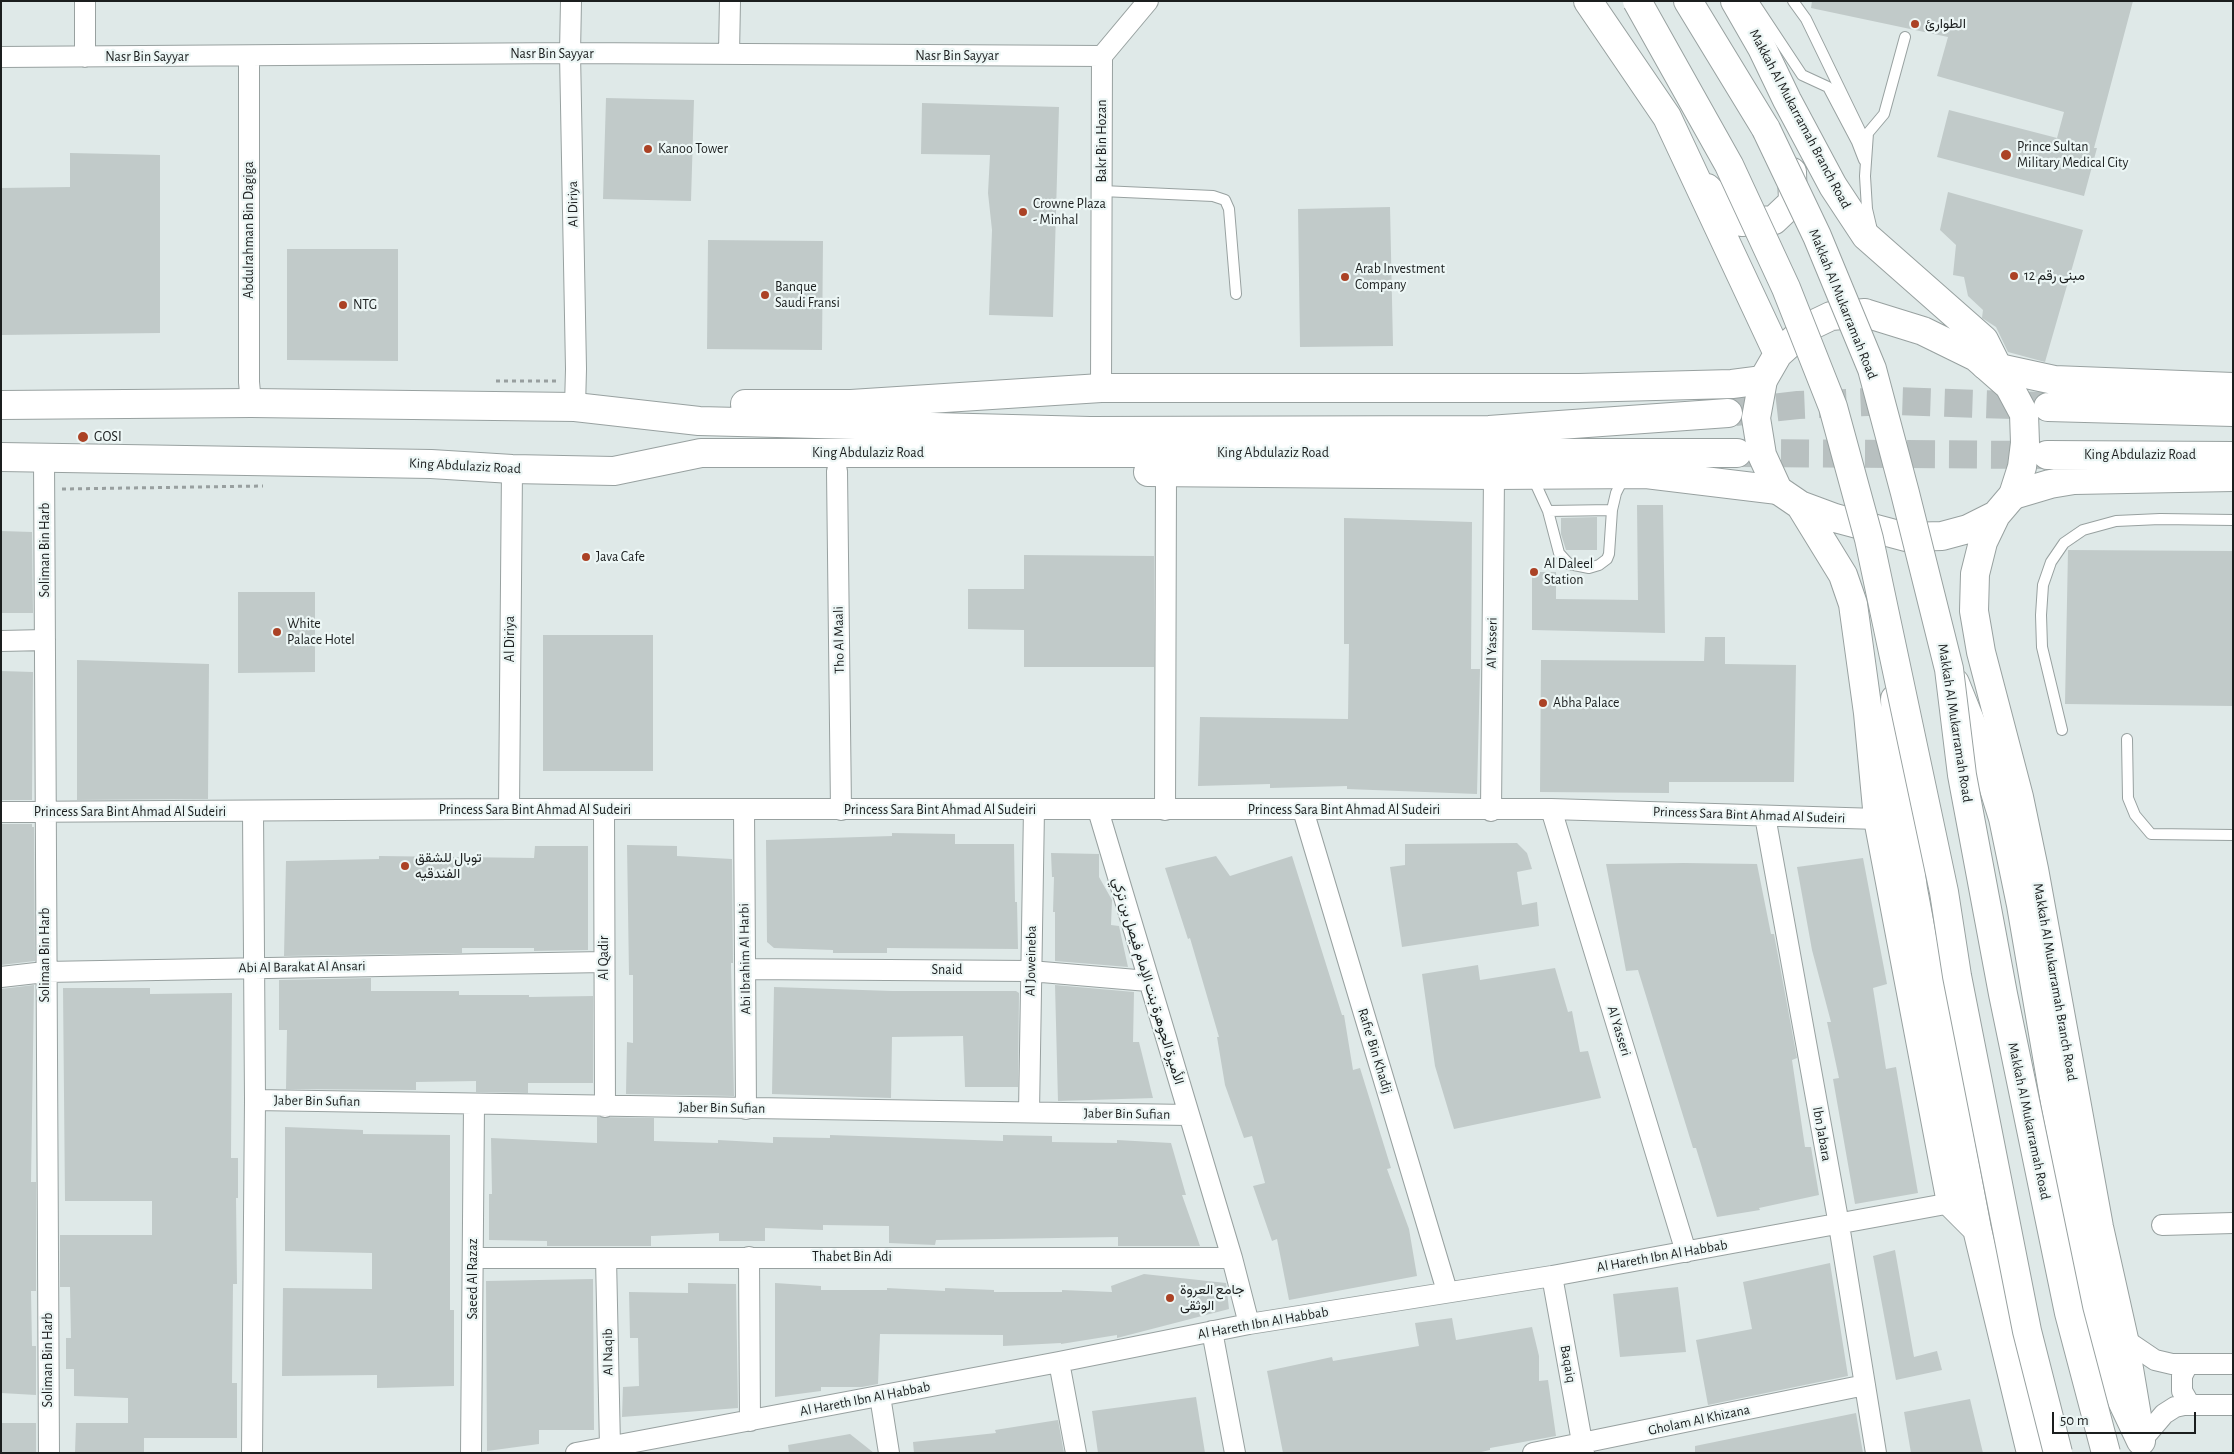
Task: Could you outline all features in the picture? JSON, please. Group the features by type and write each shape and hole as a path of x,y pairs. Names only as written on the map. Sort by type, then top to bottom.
{"main road":[{"path":"1588,1 1667,117 1778,354"},
{"path":"1637,1 1730,165 1786,288 1833,407 1869,539 1944,892 1957,976 2027,1330 2058,1453"},
{"name":"Makkah Al Mukarramah Road","path":"1688,1 1766,129 1817,236 1872,369 1906,493 1949,669 1962,775 2003,994 2069,1313 2106,1453"},
{"name":"Makkah Al Mukarramah Branch Road","path":"1735,1 1762,48 1833,186 1866,236 1984,340 1997,373 2024,414 2022,467 2013,495"},
{"path":"1695,177 1742,222 1774,220 1793,202 1792,174 1762,48"},
{"path":"1778,490 1762,455 1756,418 1763,380 1778,354 1808,327 1831,316 1865,313 1923,331 1976,357 1997,373 2054,380 2233,387"},
{"path":"609,411 676,405 852,404 1101,388 1579,388 1732,384 1763,380"},
{"name":"King Abdulaziz Road","path":"1,405 251,403 574,408 699,422 1090,431 1488,430 1728,413"},
{"path":"2048,406 2233,412"},
{"name":"King Abdulaziz Road","path":"1,457 412,464 512,469 614,471 701,453 1738,453"},
{"name":"King Abdulaziz Road","path":"2047,455 2233,456"},
{"path":"614,471 1646,474 1778,490 1800,505 1835,518 1906,537 1942,536 1968,529 1996,515 2013,495 2050,484 2074,480 2233,477"},
{"path":"1800,505 1843,575 1853,604 1868,713 1878,819 1951,1204 1977,1228"},
{"name":"Makkah Al Mukarramah Branch Road","path":"1996,515 1983,542 1975,574 1976,619 1981,652 2019,797 2034,869 2143,1447"},
{"path":"1894,657 1898,773 1912,889 1977,1228 2031,1453"},
{"path":"1949,669 1982,750 2003,818 2021,905 2055,1103 2100,1330 2122,1401 2143,1447"}],"street":[{"path":"85,1 85,57"},
{"name":"Al Diriya","path":"571,1 570,53 576,359 574,408"},
{"path":"730,1 730,54"},
{"path":"1102,56 1148,1"},
{"name":"Nasr Bin Sayyar","path":"1,57 249,57 570,53 1102,56"},
{"name":"Bakr Bin Hozan","path":"1101,388 1102,56"},
{"name":"Abdulrahman Bin Dagiga","path":"249,57 249,382 251,403"},
{"name":"Soliman Bin Harb","path":"44,457 48,1453"},
{"name":"Al Diriya","path":"509,809 512,469"},
{"name":"Tho Al Maali","path":"837,471 841,810"},
{"path":"1165,810 1166,472"},
{"name":"Al Yasseri","path":"1491,811 1494,475"},
{"path":"1,641 45,640"},
{"name":"Princess Sara Bint Ahmad Al Sudeiri","path":"1,812 509,809 1491,811 1551,809 1878,819"},
{"name":"Al Qadir","path":"604,809 605,1107"},
{"name":"Abi Ibrahim Al Harbi","path":"744,809 746,1109"},
{"name":"Al Joweineba","path":"1029,1112 1034,809"},
{"name":"Al Yasseri","path":"1551,809 1686,1252"},
{"name":"الأميرة الجوهرة بنت الإمام فيصل بن تركي","path":"1098,810 1232,1258 1249,1324"},
{"name":"Rafie' Bin Khadij","path":"1303,810 1447,1291"},
{"path":"252,811 255,1100 252,1453"},
{"name":"Ibn Jabara","path":"1765,816 1839,1225 1876,1453"},
{"name":"Abi Al Barakat Al Ansari","path":"1,977 45,972 604,962"},
{"name":"Snaid","path":"745,969 1030,971 1148,981"},
{"name":"Jaber Bin Sufian","path":"255,1100 605,1107 1188,1114"},
{"name":"Saeed Al Razaz","path":"471,1453 474,1105"},
{"name":"Al Hareth Ibn Al Habbab","path":"576,1453 1059,1362 1249,1324 1447,1291 1552,1276 1951,1204"},
{"path":"2162,1225 2233,1223"},
{"path":"749,1257 750,1421"},
{"name":"Thabet Bin Adi","path":"473,1258 1232,1258"},
{"name":"Al Naqib","path":"606,1258 610,1447"},
{"name":"Baqaiq","path":"1552,1276 1583,1448"},
{"path":"1212,1331 1235,1453"},
{"path":"2124,1339 2155,1360 2172,1364 2233,1364"},
{"path":"1059,1362 1076,1453"},
{"path":"2188,1364 2182,1376 2182,1391 2190,1405"},
{"name":"Gholam Al Khizana","path":"1533,1453 1583,1448 1864,1385"},
{"path":"880,1396 889,1453"},
{"path":"2143,1447 2164,1414 2175,1407 2233,1405"}],"lane":[{"path":"1753,1 1802,75 1828,87 1857,142 1866,165"},
{"path":"1793,1 1806,19 1867,146"},
{"path":"1881,250 1872,229 1867,210 1866,165 1868,133 1884,114 1905,37"},
{"path":"1102,191 1213,196 1225,200 1228,209 1236,294"},
{"path":"1531,475 1548,511 1559,553 1569,564 1589,568 1599,565 1610,554 1612,510 1616,492 1626,474"},
{"path":"1548,511 1612,510"},
{"path":"2062,730 2042,647 2041,615 2044,585 2050,562 2064,543 2083,530 2116,521 2160,519 2233,520"},
{"path":"2127,739 2128,798 2135,815 2151,834 2233,835"}],"path":[{"path":"44,490 268,486"}],"building":[{"path":"1812,1 2133,1 2094,148 2097,148 2084,196 1937,157 1949,110 2057,138 2064,112 1937,76 1948,37 1811,8"},
{"name":"Kanoo Tower","path":"606,98 694,100 691,201 603,199"},
{"name":"Crowne Plaza - Minhal","path":"922,103 1059,107 1053,317 989,315 992,230 988,193 990,155 921,154"},
{"path":"70,153 160,155 160,333 1,335 1,188 70,187"},
{"name":"مبنى رقم 12","path":"1948,192 2083,230 2045,362 2008,352 1996,327 1982,318 1983,310 1968,296 1964,277 1953,275 1956,245 1940,230"},
{"name":"Arab Investment Company","path":"1390,207 1393,346 1300,347 1298,209"},
{"name":"Banque Saudi Fransi","path":"708,240 823,241 822,350 707,349"},
{"name":"NTG","path":"287,249 398,249 398,361 287,360"},
{"path":"1637,505 1663,505 1665,633 1532,630 1532,572 1556,572 1556,599 1638,600"},
{"path":"1597,517 1597,550 1566,550 1561,534 1561,518"},
{"path":"1344,518 1472,522 1471,669 1480,669 1477,794 1347,789 1347,786 1270,788 1270,784 1198,786 1200,717 1348,719 1349,644 1344,644"},
{"path":"1,531 32,532 33,613 1,613"},
{"path":"2068,550 2233,551 2233,706 2065,704"},
{"path":"1024,555 1154,556 1154,667 1024,667 1024,630 968,629 968,589 1024,589"},
{"name":"White Palace Hotel","path":"238,592 315,592 315,672 238,673"},
{"path":"543,635 653,635 653,771 543,771"},
{"path":"1705,637 1725,637 1725,664 1796,665 1794,782 1669,782 1669,793 1540,792 1541,660 1704,661"},
{"path":"77,660 209,664 208,799 77,800"},
{"path":"1,671 33,672 32,800 1,800"},
{"path":"1,824 32,824 32,827 34,827 35,961 1,965"},
{"path":"892,833 955,834 955,844 1014,844 1018,949 887,948 887,953 833,953 833,950 774,948 767,942 766,840 892,836"},
{"path":"1517,843 1527,853 1532,869 1517,872 1522,905 1537,902 1539,926 1402,947 1390,867 1405,865 1405,844"},
{"path":"627,845 677,846 677,856 732,859 733,963 731,963 734,1096 626,1094 627,1042 633,1043 633,975 629,975"},
{"path":"535,846 588,846 588,950 534,951 534,948 462,948 462,953 284,956 286,861 379,859 379,856 534,858"},
{"path":"1051,853 1099,854 1099,877 1112,900 1111,925 1119,926 1128,967 1055,961 1054,877 1052,877"},
{"path":"1216,856 1230,876 1292,856 1342,1015 1344,1015 1353,1070 1360,1068 1391,1168 1387,1169 1409,1229 1417,1276 1289,1300 1277,1239 1272,1241 1253,1186 1265,1183 1252,1136 1244,1138 1225,1085 1217,1037 1219,1037 1190,938 1188,939 1165,868"},
{"path":"1863,858 1887,984 1873,988 1886,1069 1896,1067 1918,1193 1855,1204 1833,1079 1839,1078 1827,1022 1831,1022 1812,950 1797,867"},
{"path":"1606,864 1757,864 1771,934 1774,934 1797,1058 1792,1060 1805,1147 1811,1147 1819,1195 1759,1208 1760,1210 1717,1217 1696,1148 1693,1148 1638,970 1626,971"},
{"path":"1478,965 1480,980 1555,968 1568,1012 1572,1011 1580,1052 1588,1051 1601,1098 1454,1129 1435,1066 1422,974"},
{"path":"371,978 371,991 459,991 459,995 529,995 529,997 593,996 593,1083 528,1083 528,1093 476,1092 476,1081 416,1082 416,1090 286,1089 287,1030 279,1030 279,980"},
{"path":"34,985 31,1182 36,1182 36,1291 31,1291 32,1346 36,1346 36,1395 1,1393 1,989"},
{"path":"1055,985 1134,992 1133,1042 1139,1042 1153,1098 1058,1101"},
{"path":"774,987 892,991 1016,991 1019,993 1018,1087 965,1087 963,1036 892,1037 891,1098 772,1094"},
{"path":"63,988 150,988 150,994 232,993 231,1158 238,1158 238,1198 236,1198 237,1284 233,1284 232,1383 237,1383 237,1438 144,1438 144,1453 75,1453 76,1423 128,1423 128,1398 74,1396 74,1369 66,1369 66,1338 71,1338 70,1287 60,1287 60,1235 152,1235 152,1201 65,1201"},
{"path":"597,1117 654,1118 654,1141 718,1143 718,1140 773,1143 773,1137 830,1138 830,1135 1003,1141 1003,1135 1052,1136 1052,1142 1117,1143 1117,1140 1171,1143 1186,1195 1182,1195 1200,1246 1118,1246 1118,1237 936,1240 935,1245 889,1243 889,1226 823,1225 823,1230 765,1228 765,1241 719,1241 719,1233 651,1236 651,1246 547,1246 547,1241 489,1240 489,1194 492,1194 491,1138 597,1143"},
{"path":"285,1127 363,1130 363,1134 450,1135 450,1310 454,1310 454,1386 377,1388 377,1375 282,1376 283,1288 372,1289 372,1253 285,1251"},
{"path":"1895,1250 1914,1357 1937,1351 1942,1370 1896,1380 1873,1256"},
{"path":"1830,1263 1848,1376 1708,1405 1696,1340 1752,1329 1743,1282"},
{"path":"1144,1274 1226,1283 1229,1309 1117,1338 1117,1335 1061,1344 1003,1346 1003,1335 880,1334 878,1384 862,1387 821,1387 821,1391 775,1397 775,1283 821,1286 821,1290 887,1290 887,1288 945,1291 945,1288 994,1290 994,1292 1062,1292 1062,1290 1112,1292 1111,1286"},
{"path":"593,1279 594,1430 539,1430 539,1444 487,1451 486,1281"},
{"path":"688,1283 736,1284 738,1408 622,1417 623,1387 639,1386 638,1338 630,1338 629,1292 688,1293"},
{"path":"1678,1287 1686,1352 1620,1357 1613,1294"},
{"path":"1452,1318 1456,1340 1532,1327 1539,1356 1539,1381 1548,1380 1556,1436 1490,1448 1490,1450 1477,1453 1283,1453 1267,1371 1332,1357 1333,1361 1419,1346 1415,1323"},
{"path":"1196,1397 1205,1453 1098,1453 1092,1411"},
{"path":"1970,1399 1983,1453 1911,1453 1904,1412"},
{"path":"1856,1413 1863,1453 1695,1453 1695,1446"},
{"path":"1058,1420 1064,1453 914,1453 913,1442 996,1433 995,1430"},
{"path":"1,1423 36,1423 36,1453 1,1453"},
{"path":"850,1434 874,1453 789,1453 788,1445"}],"tunnel":[{"path":"1735,412 1798,405 1892,401 2042,406"},
{"path":"1739,453 2046,455"}],"place":[{"name":"الطوارئ","path":"1915,24"},
{"name":"Kanoo Tower","path":"648,149"},
{"name":"Prince Sultan Military Medical City","path":"2006,155"},
{"name":"Crowne Plaza - Minhal","path":"1023,212"},
{"name":"مبنى رقم 12","path":"2014,276"},
{"name":"Arab Investment Company","path":"1345,277"},
{"name":"Banque Saudi Fransi","path":"765,295"},
{"name":"NTG","path":"343,305"},
{"name":"GOSI","path":"83,437"},
{"name":"Java Cafe","path":"586,557"},
{"name":"Al Daleel Station","path":"1534,572"},
{"name":"White Palace Hotel","path":"277,632"},
{"name":"Abha Palace","path":"1543,703"},
{"name":"توبال للشقق الفندقيه","path":"405,866"},
{"name":"جامع العروة الوثقى","path":"1170,1298"}]}
